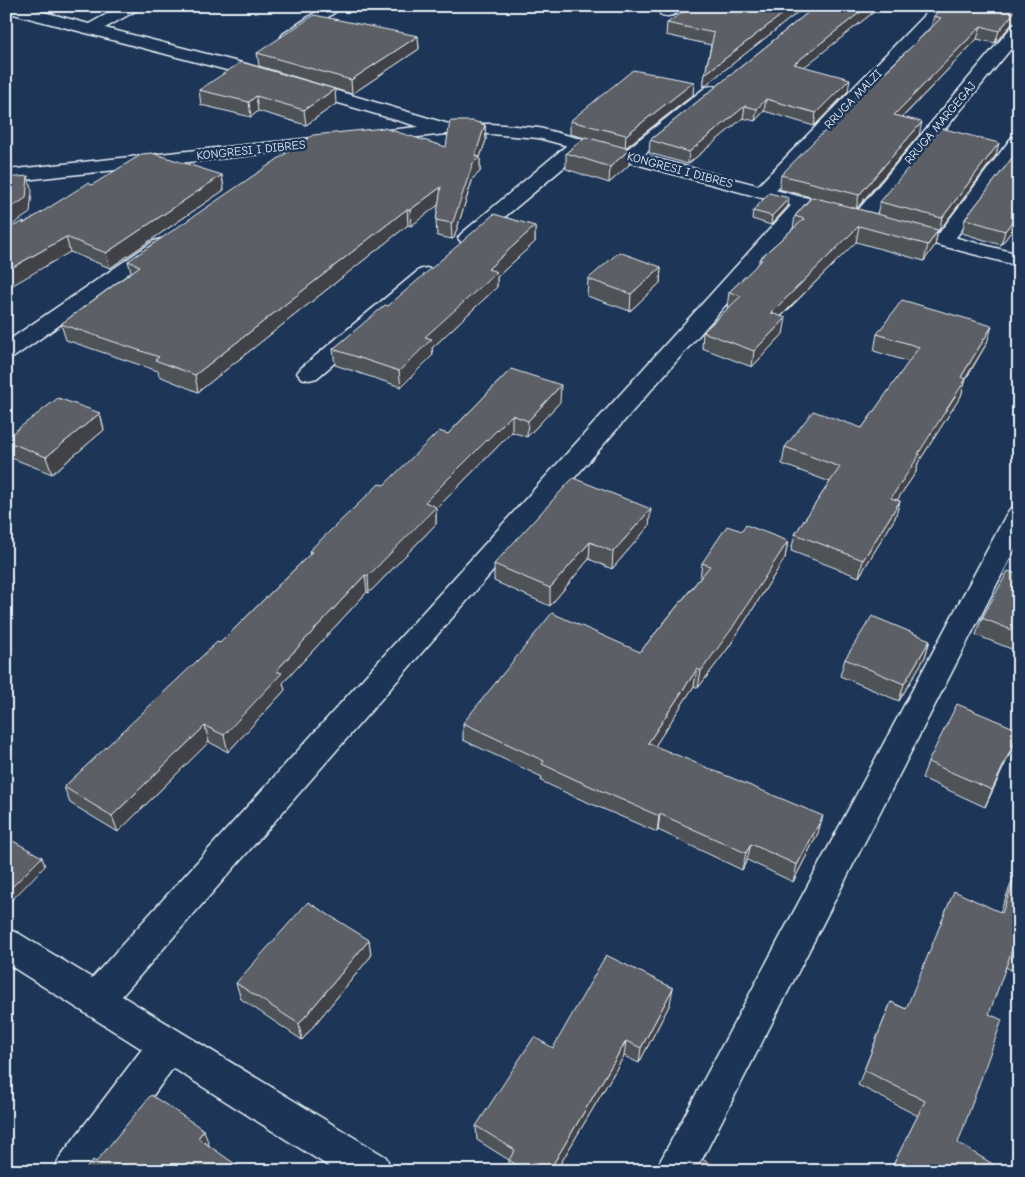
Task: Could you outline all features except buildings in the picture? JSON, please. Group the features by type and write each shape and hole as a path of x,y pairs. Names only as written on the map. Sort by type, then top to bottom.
{"street":[{"path":"90,30 133,6"},
{"path":"272,48 336,6"},
{"name":"RRUGA MALZI","path":"763,192 942,6"},
{"path":"6,7 240,68 446,129"},
{"name":"RRUGA MARGEGAJ","path":"861,218 1019,28"},
{"path":"240,68 256,58"},
{"path":"629,157 727,78"},
{"name":"KONGRESI I DIBRES","path":"6,176 446,129 491,129 539,133 1019,260"},
{"path":"944,240 1019,141"},
{"path":"275,167 307,144"},
{"path":"309,373 580,144"},
{"path":"95,184 128,164"},
{"path":"96,999 804,203"},
{"path":"6,352 177,234"},
{"path":"675,1171 1019,515"},
{"path":"6,944 372,1171"},
{"path":"74,1171 168,1044"}]}
